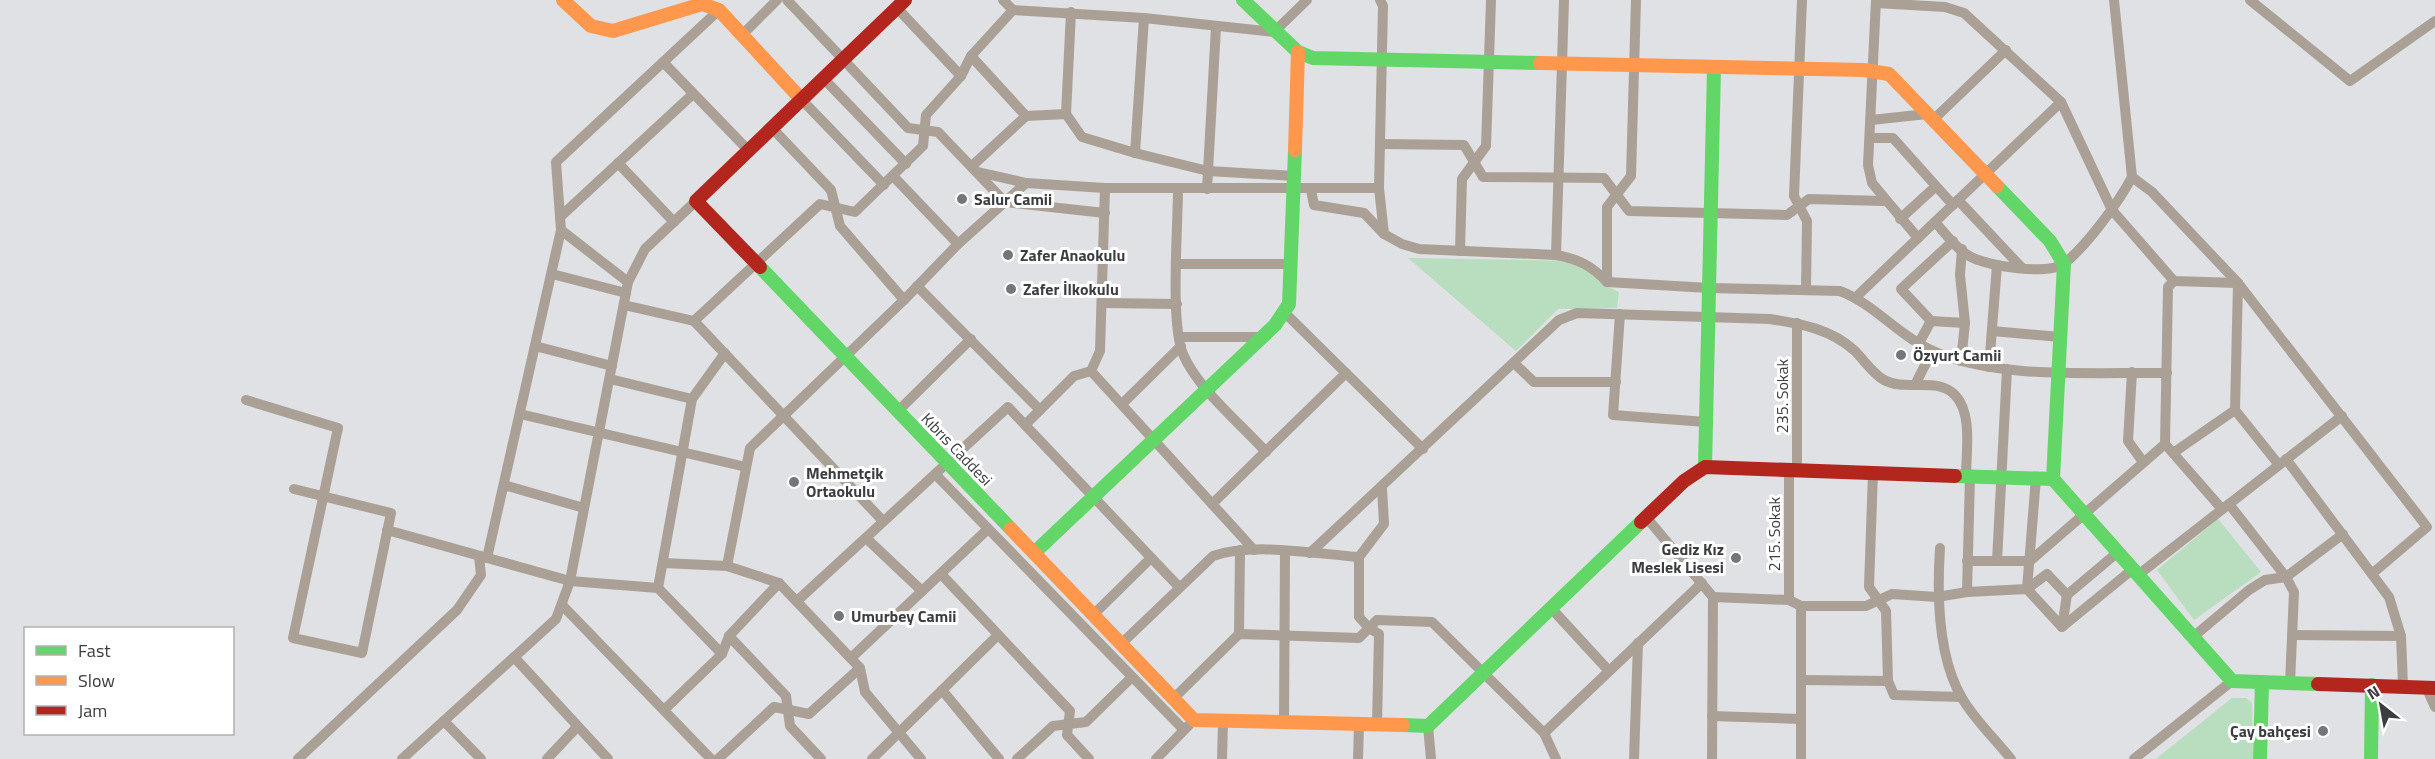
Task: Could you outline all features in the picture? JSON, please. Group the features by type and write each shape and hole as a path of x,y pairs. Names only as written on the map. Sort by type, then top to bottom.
{"street":[{"path":"563,0 591,27 613,31 702,4 719,10 884,185"},
{"path":"742,35 777,0"},
{"path":"787,0 909,128 938,132 1005,202 1105,213"},
{"path":"1003,0 1013,10 1144,18 1274,32 1307,0"},
{"path":"1243,0 1274,32 1298,52 1313,58 1874,71 1888,74 2050,241 2064,264 2053,478 2232,681"},
{"path":"1380,0 1383,6 1383,60 1379,188 1384,234"},
{"path":"1460,251 1462,179 1486,146 1491,63 1491,0"},
{"path":"1556,255 1564,0"},
{"path":"1607,282 1607,207 1631,176 1636,66 1636,0"},
{"path":"1802,0 1794,196 1808,221 1806,289"},
{"path":"1935,222 1970,257 1997,265 2042,270 2064,264 2112,210 2132,177 2114,0"},
{"path":"2250,0 2350,81 2435,21"},
{"path":"1918,238 1884,201 1872,183 1868,165 1876,2 1945,7 1964,13 2061,102 2112,210 2174,281 2238,283"},
{"path":"402,759 556,619 570,581 627,288 645,249 901,4 961,76"},
{"path":"298,759 457,610 481,574 483,557 504,485 561,230 556,162 719,10"},
{"path":"694,321 820,204 855,212 906,164 923,146 926,115 961,76 972,56 1013,10"},
{"path":"1071,12 1066,114 1082,137 1208,171 1294,176"},
{"path":"1135,153 1144,18"},
{"path":"1207,189 1216,27"},
{"path":"1871,120 1930,117 2006,50"},
{"path":"1035,553 1262,337 1289,304 1298,52"},
{"path":"972,56 1026,117"},
{"path":"663,62 749,151"},
{"path":"1705,467 1714,68"},
{"path":"824,79 906,164"},
{"path":"560,217 693,94"},
{"path":"1856,297 2061,102"},
{"path":"975,169 1026,117 1066,114"},
{"path":"772,128 831,190 840,226 904,300"},
{"path":"1870,138 1893,138 1935,187 1955,202 2022,268"},
{"path":"1380,144 1464,145 1483,177 1604,178 1629,211 1711,211 1787,215 1809,199 1884,201"},
{"path":"618,163 674,222"},
{"path":"975,169 1026,183 1105,188 1293,190 1379,188"},
{"path":"893,176 958,244"},
{"path":"2132,177 2151,192 2238,283 2427,527 2373,573"},
{"path":"727,566 750,448 904,300 958,244 1026,183"},
{"path":"1900,219 1935,187"},
{"path":"1092,371 1100,351 1105,188"},
{"path":"1178,189 1177,304 1180,342 1189,365 1207,389 1266,452"},
{"path":"1311,190 1314,205 1364,213 1384,234 1402,244 1419,249 1556,255 1577,258 1594,268 1607,282 1709,288 1840,291 1856,297 1918,344 1961,361 2007,369 2166,372"},
{"name":"Kıbrıs Caddesi","path":"696,201 1174,699 1189,725"},
{"path":"561,230 627,288"},
{"path":"1953,241 1902,289 1931,321 1965,323"},
{"path":"1961,361 1965,323 1960,275 1962,249"},
{"path":"1178,264 1292,264"},
{"path":"1989,367 1997,265"},
{"path":"552,274 627,288"},
{"path":"2174,281 2168,288 2165,444 2225,507 2286,577 2294,592 2290,683"},
{"path":"2238,283 2235,410 2343,534 2389,597 2401,636 2403,686"},
{"path":"916,286 1040,410"},
{"path":"1103,303 1177,304"},
{"path":"624,305 694,321 883,521"},
{"path":"1284,312 1423,449"},
{"path":"1620,314 1613,415 1706,422"},
{"path":"1310,554 1568,315 1620,314 1770,319 1797,323 1833,334 1853,349 1883,380 1899,385 1946,389 1963,406 1968,476 1966,592"},
{"path":"1918,344 1931,321"},
{"name":"235. Sokak","path":"1793,468 1797,323"},
{"path":"1992,331 2060,337"},
{"path":"1122,404 1180,342 1262,337"},
{"path":"898,411 971,339"},
{"path":"536,346 612,366"},
{"path":"1916,385 1932,351"},
{"path":"658,588 692,399 725,353"},
{"path":"1514,363 1534,382 1616,382"},
{"path":"1997,561 2007,369"},
{"path":"1092,371 1254,550"},
{"path":"1025,424 1074,376 1092,371"},
{"path":"2132,372 2128,441 2143,462"},
{"path":"1212,504 1346,373"},
{"path":"610,379 692,399"},
{"path":"246,400 338,428 323,498 293,638 362,653 391,513 323,498 294,489"},
{"path":"797,601 883,521 937,476 1008,407 1179,587"},
{"path":"2173,453 2235,410"},
{"path":"520,414 746,467"},
{"path":"2062,627 2225,507 2342,416"},
{"path":"1967,561 2030,561 2165,444"},
{"path":"1156,759 1189,725 1223,721 1428,726 1695,471 1705,467 2053,478"},
{"name":"215. Sokak","path":"1789,600 1793,468"},
{"path":"1873,472 1869,587 1886,611 1887,681 1894,695 1961,697"},
{"path":"937,476 1132,676 1189,725"},
{"path":"2036,478 2027,589 2062,627"},
{"path":"504,485 584,508"},
{"path":"1377,725 1379,634 1369,628 1359,617 1359,557 1384,524 1382,488"},
{"path":"1646,517 1713,597 1712,759"},
{"path":"851,658 988,529"},
{"path":"387,530 570,581 658,588 722,654"},
{"path":"2193,637 2265,580 2286,577 2343,534"},
{"path":"866,538 922,591"},
{"path":"1940,548 1937,597 1950,667 1961,697 2011,759"},
{"path":"1121,644 1213,556 1240,550 1254,550 1359,557"},
{"path":"1174,699 1239,634 1240,550"},
{"path":"1284,722 1286,552"},
{"path":"2062,627 2067,595 2118,552"},
{"path":"1093,615 1151,558"},
{"path":"663,563 727,566 779,583 860,668 865,692 921,759"},
{"path":"941,573 1070,711 1067,735 1089,759"},
{"path":"1713,597 1789,600 1801,606 1866,606 1892,594 1937,597 1966,592 2027,589 2047,574 2067,595"},
{"path":"664,710 722,654 729,636 779,583"},
{"path":"1544,733 1702,583"},
{"path":"562,605 711,759"},
{"path":"1801,606 1801,759"},
{"path":"1551,608 1609,671"},
{"path":"1239,634 1359,638 1377,621 1432,622 1544,733 1557,759"},
{"path":"872,759 999,635"},
{"path":"2292,635 2401,636"},
{"path":"729,636 786,696 790,710 790,726 821,759"},
{"path":"1634,759 1638,643"},
{"path":"514,657 608,759"},
{"path":"718,759 774,707 809,714 860,668"},
{"path":"1017,759 1053,726 1086,722 1132,676"},
{"path":"1801,680 1887,681"},
{"path":"2134,759 2232,681 2430,687 2435,707"},
{"path":"2260,759 2262,682"},
{"path":"2371,759 2372,686"},
{"path":"942,690 999,759"},
{"path":"1713,716 1801,719"},
{"path":"444,721 481,759"},
{"path":"1222,759 1223,721"},
{"path":"1358,759 1359,724"},
{"path":"1428,726 1431,759"},
{"path":"547,759 578,727"}],"green space":[{"path":"1408,258 1577,261 1602,284 1619,292 1617,308 1558,309 1516,351"},
{"path":"2218,519 2261,572 2194,620 2157,570"},
{"path":"2232,698 2246,698 2252,703 2253,759 2156,759"}],"traffic: fast":[{"path":"1243,0 1298,52 1313,58 1540,63"},
{"path":"1705,467 1714,68"},
{"path":"1034,553 1275,325 1289,304 1295,150"},
{"path":"1997,186 2050,241 2064,264 2053,479"},
{"path":"760,267 1011,529"},
{"path":"1955,476 2053,479 2232,681 2318,684"},
{"path":"1403,725 1428,726 1641,522"},
{"path":"2260,759 2262,682"},
{"path":"2371,759 2372,685"}],"traffic: slow":[{"path":"563,0 591,26 613,31 702,4 719,10 802,100"},
{"path":"1295,150 1298,52"},
{"path":"1540,63 1864,70 1889,74 1997,186"},
{"path":"1011,529 1194,720 1403,725"}],"traffic: jam":[{"path":"760,267 696,201 905,0"},
{"path":"1641,522 1684,481 1705,467 1955,476"},
{"path":"2318,684 2435,688"}],"place":[{"name":"Salur Camii","path":"962,199"},
{"name":"Zafer Anaokulu","path":"1008,255"},
{"name":"Zafer İlkokulu","path":"1011,289"},
{"name":"Özyurt Camii","path":"1901,355"},
{"name":"Mehmetçik Ortaokulu","path":"794,482"},
{"name":"Gediz Kız Meslek Lisesi","path":"1736,558"},
{"name":"Umurbey Camii","path":"839,616"},
{"name":"Çay bahçesi","path":"2323,731"}]}
